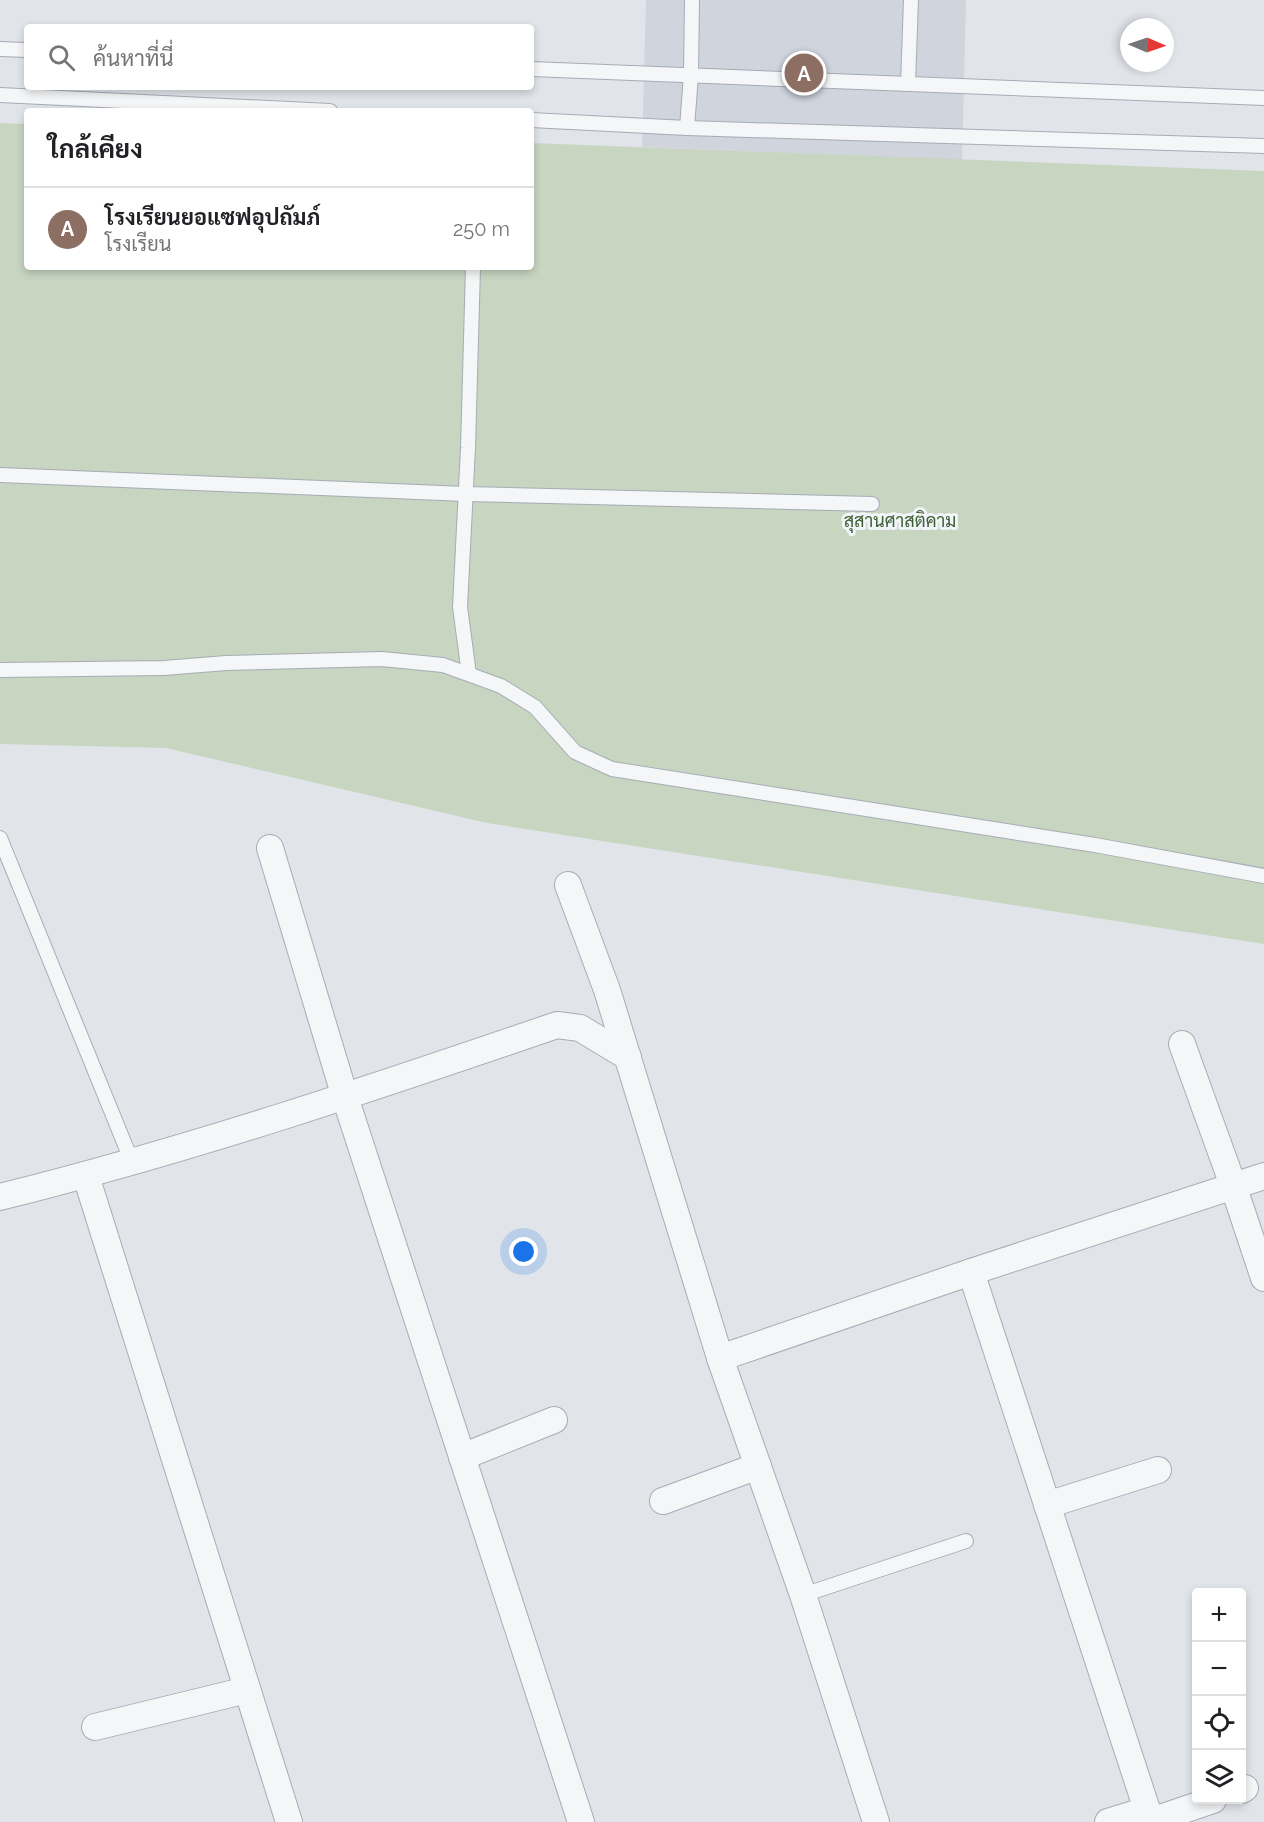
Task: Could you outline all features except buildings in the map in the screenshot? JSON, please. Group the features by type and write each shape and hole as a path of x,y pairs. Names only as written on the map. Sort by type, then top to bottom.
{"street":[{"path":"270,848 345,1097 581,1822"},
{"path":"568,885 607,990 720,1358 803,1595 876,1822"},
{"path":"0,1197 86,1176 345,1097 557,1025 579,1028 628,1057"},
{"path":"1182,1044 1264,1278"},
{"path":"86,1176 289,1822"},
{"path":"720,1358 971,1272 1264,1176"},
{"path":"971,1272 1150,1818"},
{"path":"462,1457 554,1420"},
{"path":"663,1501 758,1466"},
{"path":"1047,1505 1158,1470"},
{"path":"95,1727 247,1690"},
{"path":"1108,1822 1150,1818 1199,1804"}],"lane":[{"path":"687,128 692,75 692,0"},
{"path":"908,84 911,0"},
{"path":"0,49 24,50"},
{"path":"534,69 1264,98"},
{"path":"0,95 268,108"},
{"path":"534,120 687,128 1264,146"},
{"path":"469,674 460,607 473,270"},
{"path":"0,475 466,494 872,504"},
{"path":"0,670 164,668 226,663 382,658 442,665 501,686 535,707 574,752 612,769 1095,845 1264,876"},
{"path":"0,838 132,1162"},
{"path":"803,1595 966,1540"}],"shaded area":[{"path":"646,0 966,0 962,160 642,147"}],"green space":[{"name":"สุสานศาสติคาม","path":"0,123 24,124 24,270 534,270 534,143 1264,171 1264,944 487,823 166,748 0,744"}],"place":[{"name":"โรงเรียนยอแซฟอุปถัมภ์","path":"804,73"}]}
